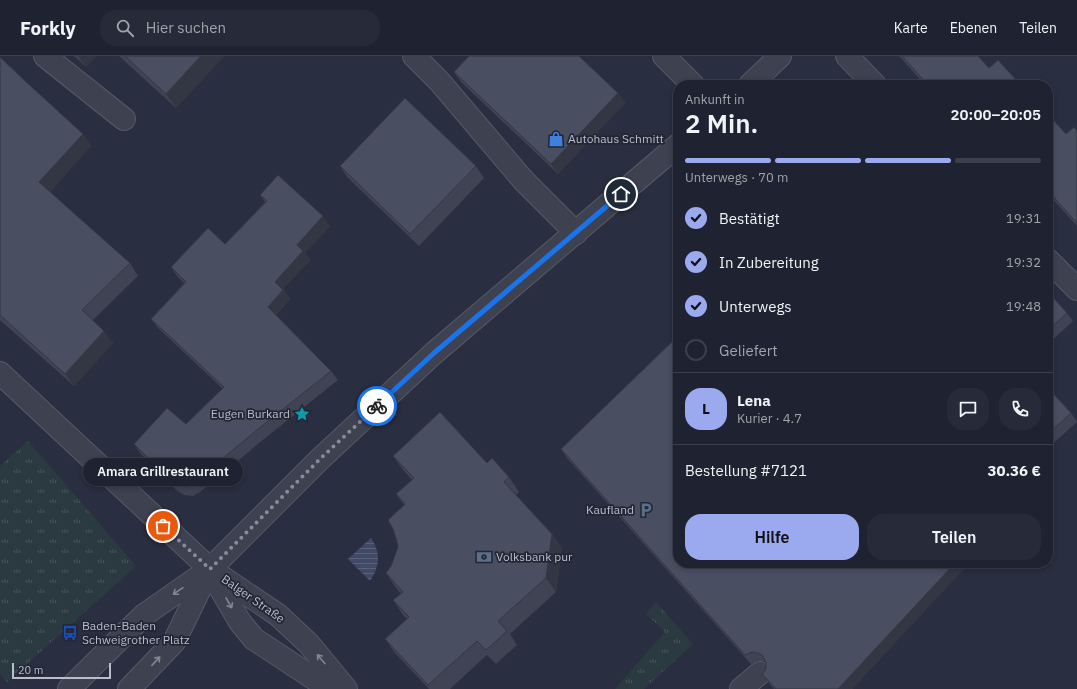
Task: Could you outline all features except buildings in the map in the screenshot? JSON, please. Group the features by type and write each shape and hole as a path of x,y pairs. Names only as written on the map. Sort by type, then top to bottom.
{"street":[{"path":"45,56 124,119"},
{"path":"414,56 439,81 524,181 576,233"},
{"path":"664,56 688,80"},
{"path":"759,80 780,56"},
{"path":"847,56 870,80"},
{"path":"69,689 144,615 210,569 320,459 434,353 673,149"},
{"path":"1053,265 1077,289"},
{"path":"0,373 210,569"},
{"path":"129,689 174,642 210,569"},
{"name":"Balger Straße","path":"210,569 240,622 254,639 330,689"},
{"name":"Balger Straße","path":"210,569 278,615 309,644 346,689"},
{"path":"742,689 760,673"}],"green space":[{"path":"28,441 136,566 7,682 0,673 0,466"},
{"path":"656,602 693,644 644,689 615,689 665,632 646,614"}],"water":[{"path":"371,538 378,554 378,560 376,570 370,581 348,559"}],"way so far":[{"path":"163,526 210,569 320,459 377,406"}],"place":[{"name":"Autohaus Schmitt","path":"556,139"},
{"name":"Eugen Burkard","path":"302,414"},
{"name":"Kaufland","path":"646,510"},
{"name":"Amara Grillrestaurant","path":"163,526"},
{"name":"Volksbank pur","path":"484,557"},
{"name":"Baden-Baden Schweigrother Platz","path":"70,633"}],"route":[{"path":"377,406 434,353 621,194"}]}
